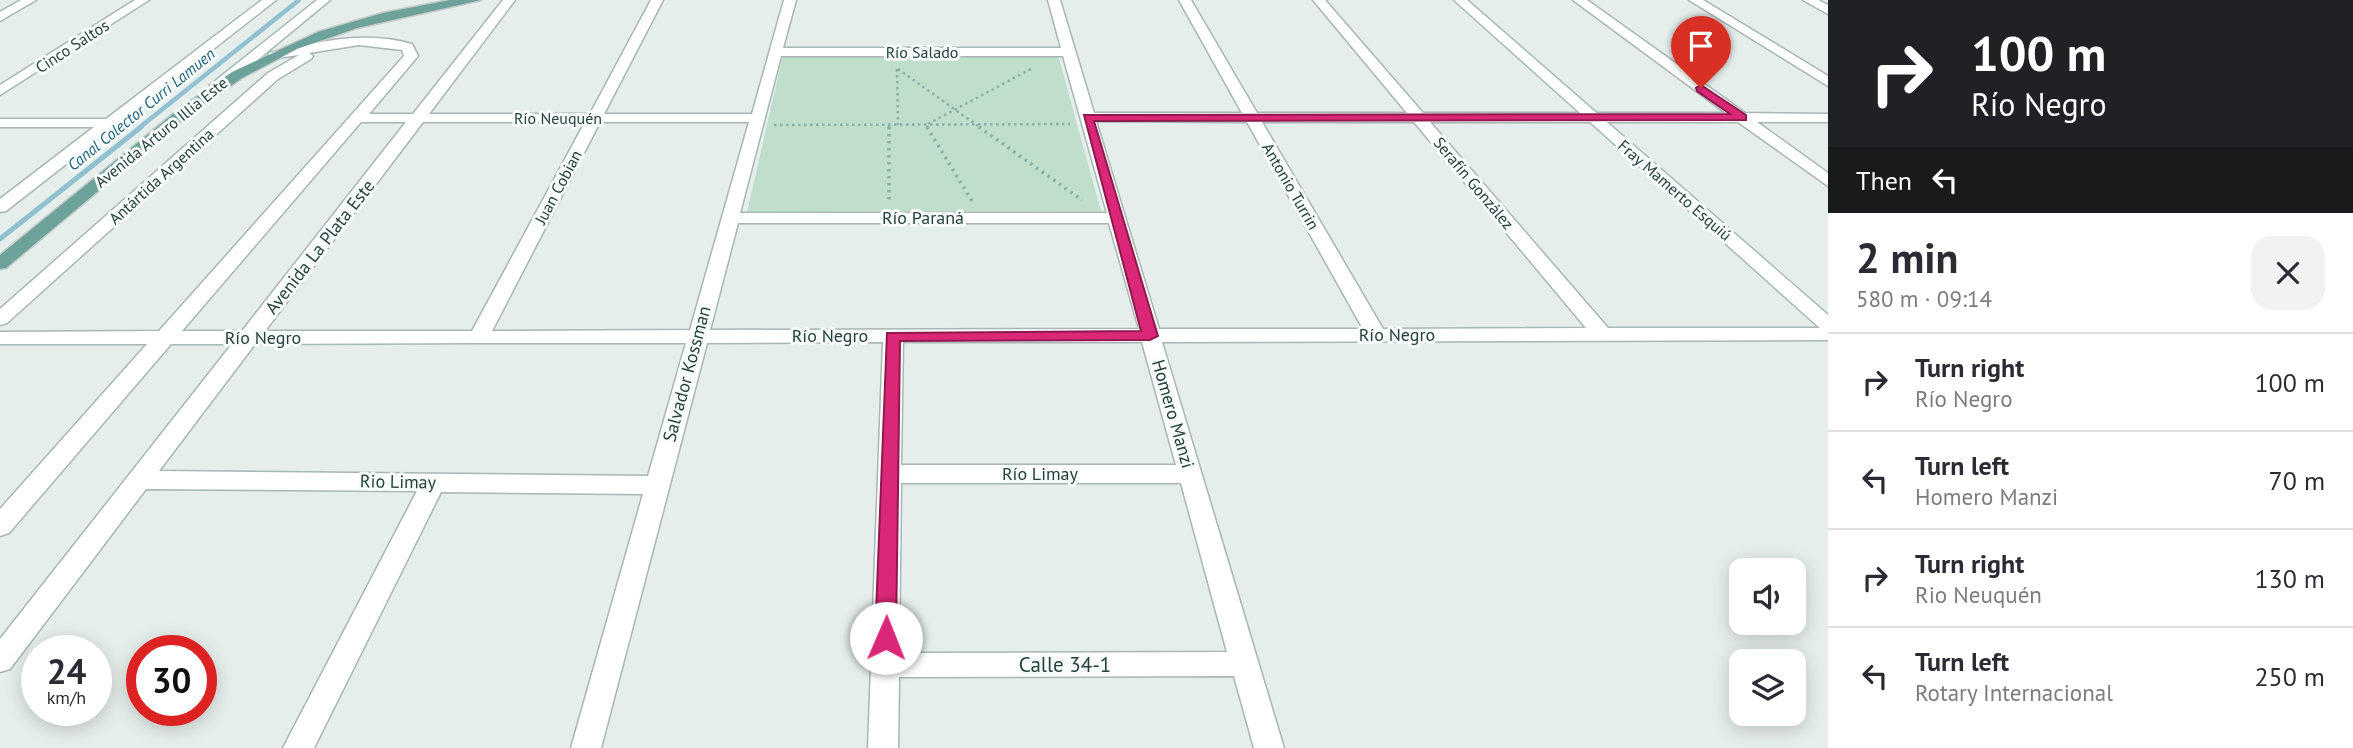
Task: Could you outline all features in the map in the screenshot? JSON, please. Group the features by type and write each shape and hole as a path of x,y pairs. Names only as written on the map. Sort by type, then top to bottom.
{"main road":[{"path":"186,111 232,78 274,56 378,19 475,0"},
{"name":"Avenida Arturo Illia Este","path":"0,264 186,111"}],"street":[{"path":"0,16 30,0"},
{"name":"Cinco Saltos","path":"0,91 144,0"},
{"path":"0,207 270,0"},
{"name":"Avenida Arturo Illia Este","path":"186,111 324,0"},
{"name":"Avenida La Plata Este","path":"0,660 509,0"},
{"name":"Juan Cobian","path":"479,337 657,0"},
{"name":"Salvador Kossman","path":"586,748 789,0"},
{"name":"Homero Manzi","path":"1054,0 1069,52 1078,114 1116,218 1269,748"},
{"name":"Antonio Turrin","path":"1185,0 1377,335"},
{"name":"Serafín González","path":"1319,0 1602,334"},
{"name":"Fray Mamerto Esquiú","path":"1460,0 1828,325"},
{"path":"1579,0 1828,181"},
{"path":"1695,0 1828,82"},
{"path":"1809,0 1828,10"},
{"path":"378,19 379,34 405,52"},
{"path":"274,56 331,46 405,52"},
{"name":"Antártida Argentina","path":"0,319 273,76 294,62 331,46"},
{"path":"0,526 358,118 405,52"},
{"name":"Río Salado","path":"775,52 1069,52"},
{"path":"1078,114 1253,118 1828,118"},
{"name":"Río Neuquén","path":"358,118 757,118"},
{"path":"0,124 109,123"},
{"name":"Río Paraná","path":"730,218 1116,218"},
{"name":"Río Negro","path":"0,338 1828,334"},
{"path":"883,748 892,336"},
{"name":"Río Limay","path":"889,474 1190,474"},
{"name":"Rio Limay","path":"139,480 657,485"},
{"path":"298,748 433,483"},
{"name":"Calle 34-1","path":"885,665 1245,664"}],"path":[{"path":"898,125 896,66 953,110 1084,201"},
{"path":"926,125 1032,69"},
{"path":"771,137 773,125 1072,124 1078,114"},
{"path":"889,125 889,208"},
{"path":"926,125 976,208"}],"green space":[{"path":"783,55 1058,55 1101,211 747,212"}],"waterway":[{"name":"Canal Colector Curri Lamuen","path":"139,128 299,0"},
{"name":"Canal Colector Curri Lamuen","path":"0,239 141,127"}],"route":[{"path":"886,638 892,336 1150,336 1088,117 1742,118 1701,88"}]}
